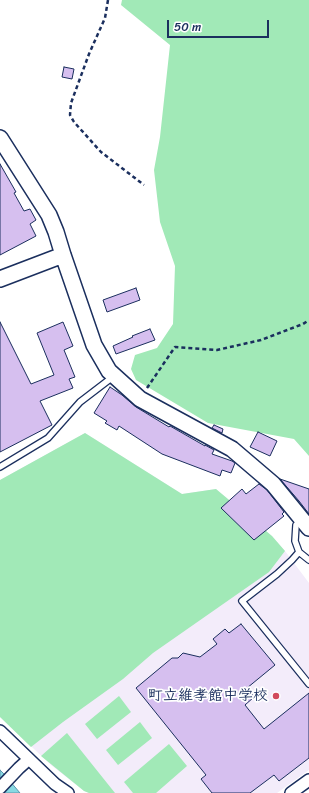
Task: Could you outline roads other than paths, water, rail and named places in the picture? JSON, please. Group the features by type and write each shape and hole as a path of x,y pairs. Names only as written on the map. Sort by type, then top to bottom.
{"street":[{"path":"0,138 49,215 94,346 109,371 140,399 232,449 273,484 305,524"},
{"path":"0,279 62,255"},
{"path":"0,732 55,784 68,793"},
{"path":"0,788 29,759"},
{"path":"291,793 309,780"}],"lane":[{"path":"0,467 48,438 80,402 114,376"},
{"path":"305,524 296,525 295,541 298,552 309,560"},
{"path":"298,552 277,574 242,601 309,684"}],"water":[{"path":"0,770 4,774 20,793 0,793"}],"place":[{"name":"町立維孝館中学校","path":"276,696"}]}
